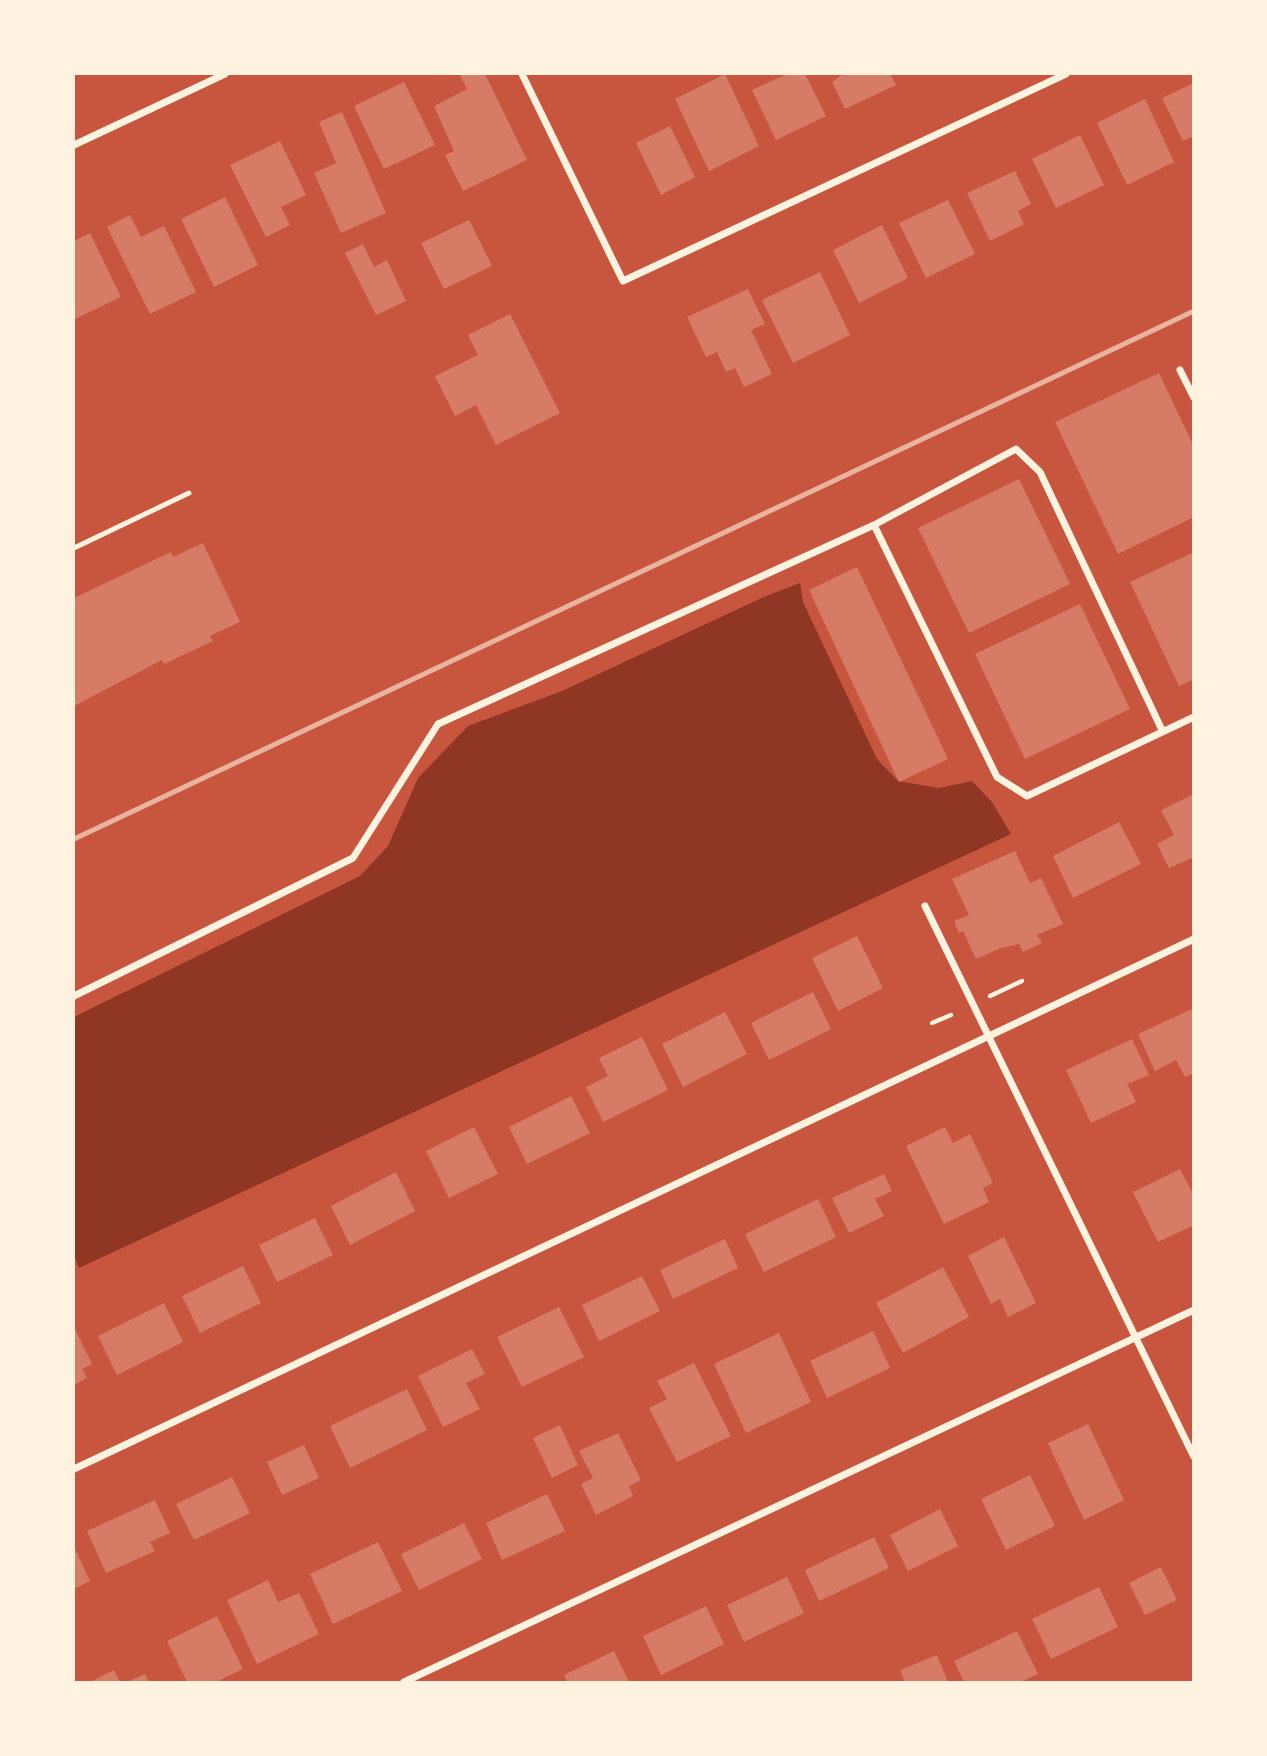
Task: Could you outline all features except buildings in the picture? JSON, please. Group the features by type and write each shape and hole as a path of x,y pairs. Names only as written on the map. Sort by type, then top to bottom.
{"street":[{"path":"74,145 225,74"},
{"path":"522,74 623,281 1066,74"},
{"path":"1180,370 1194,398"},
{"path":"74,996 353,858 438,724 874,525 1016,449 1040,472 1162,730"},
{"path":"874,525 997,777 1027,796 1194,717"},
{"path":"925,906 1194,1457"},
{"path":"74,1469 1194,939"},
{"path":"404,1682 1194,1310"}],"lane":[{"path":"74,548 189,493"}],"path":[{"path":"990,996 1022,981"},
{"path":"932,1024 951,1015"}],"shaded area":[{"path":"800,583 803,602 877,759 898,781 939,788 972,781 992,802 1011,834 79,1268 74,1256 74,1017 360,876 388,846 418,778 468,726 562,691 766,596"}],"railway":[{"path":"74,839 1194,311"}]}
